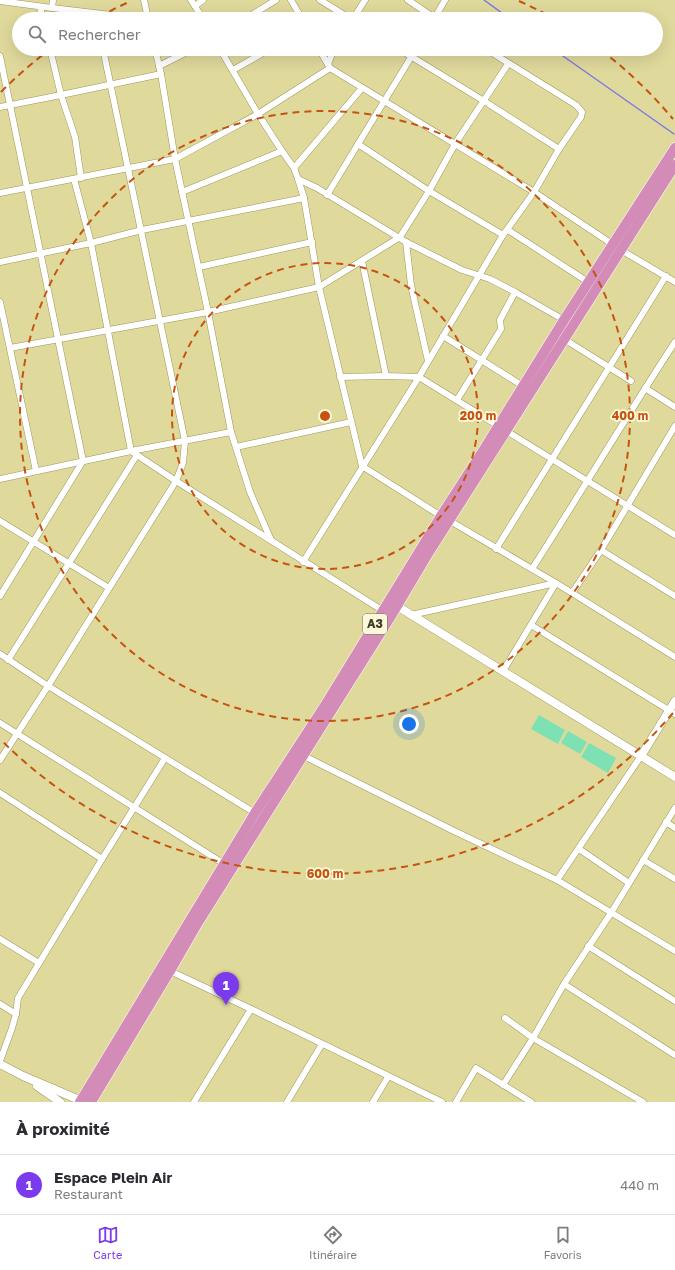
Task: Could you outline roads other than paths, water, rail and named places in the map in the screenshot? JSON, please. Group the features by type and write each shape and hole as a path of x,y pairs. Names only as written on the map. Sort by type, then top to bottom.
{"highway":[{"name":"A3","path":"228,867 304,756 445,518 503,428 564,339 675,148"},
{"name":"A3","path":"503,428 523,386 588,282 617,247 675,165"},
{"name":"A3","path":"87,1101 166,969 197,924 255,813 387,614 397,606 445,518"}],"street":[{"path":"52,8 53,0"},
{"path":"144,0 146,12"},
{"path":"191,0 199,12"},
{"path":"195,6 203,0"},
{"path":"256,12 276,0"},
{"path":"291,0 298,12"},
{"path":"320,0 340,12"},
{"path":"357,12 365,0"},
{"path":"408,0 425,12"},
{"path":"439,12 445,0"},
{"path":"0,1 11,1 74,12"},
{"path":"40,7 41,12"},
{"path":"0,56 83,461 0,596"},
{"path":"52,56 61,95 75,136 81,178"},
{"path":"0,760 176,481 183,463 185,441 104,56"},
{"path":"157,56 175,159 199,267 232,432 250,492 271,540"},
{"path":"159,66 179,56"},
{"path":"224,56 258,114 294,168 298,179 304,198 319,286 362,466 675,657"},
{"path":"233,70 258,56"},
{"path":"323,56 329,66 362,88 534,192 617,247 675,282"},
{"path":"0,193 175,159 258,114 329,66 332,56"},
{"path":"303,562 419,377 503,235 534,192 559,149 582,117 582,112 576,105 496,56"},
{"path":"327,195 412,57 559,149"},
{"path":"10,348 208,312 319,286 400,237 455,144 508,64"},
{"path":"0,106 161,74"},
{"path":"294,168 362,88"},
{"path":"358,144 429,190 503,235"},
{"path":"182,192 282,151"},
{"path":"8,660 134,453 91,243 74,179"},
{"path":"298,179 400,237 406,242 462,270 479,275 516,292 564,320"},
{"path":"0,262 91,243 142,230 304,198"},
{"path":"508,230 588,282"},
{"path":"199,267 312,242"},
{"path":"406,242 411,285 428,361"},
{"path":"362,261 386,376"},
{"path":"496,549 666,276"},
{"path":"457,400 501,329 500,320 516,292"},
{"path":"0,302 36,471"},
{"path":"444,336 523,386"},
{"path":"564,339 631,381"},
{"path":"532,569 675,342"},
{"path":"340,377 419,377 675,535"},
{"path":"645,388 675,407"},
{"path":"236,447 351,422"},
{"path":"572,593 600,550 675,426"},
{"path":"0,479 232,432"},
{"path":"134,453 303,562 387,614"},
{"path":"0,522 109,588"},
{"path":"600,550 675,596"},
{"path":"411,615 556,583"},
{"path":"503,671 556,583"},
{"path":"397,606 675,777"},
{"path":"531,625 672,712"},
{"path":"0,654 48,686 255,813"},
{"path":"557,880 672,712 675,701"},
{"path":"0,723 228,867"},
{"path":"304,756 452,830 557,880 675,951"},
{"path":"0,1061 16,1014 18,998 134,807 166,758"},
{"path":"0,793 102,859"},
{"path":"503,1085 533,1038 564,984 611,913 675,808"},
{"path":"666,822 675,828"},
{"path":"579,849 629,883"},
{"path":"643,860 675,879"},
{"path":"0,939 39,963"},
{"path":"588,946 675,1001"},
{"path":"166,969 442,1102"},
{"path":"564,984 675,1055"},
{"path":"0,1004 16,1014"},
{"path":"194,1102 251,1009"},
{"path":"505,1018 533,1038 643,1102"},
{"path":"287,1102 322,1044"},
{"path":"0,1064 23,1076 87,1101"},
{"path":"456,1102 476,1068 531,1102"},
{"path":"23,1076 60,1102"},
{"path":"373,1102 388,1077"}],"waterway":[{"path":"484,0 500,12"},
{"path":"563,56 674,134"}],"place":[{"name":"Espace Plein Air","path":"226,1005"}]}
